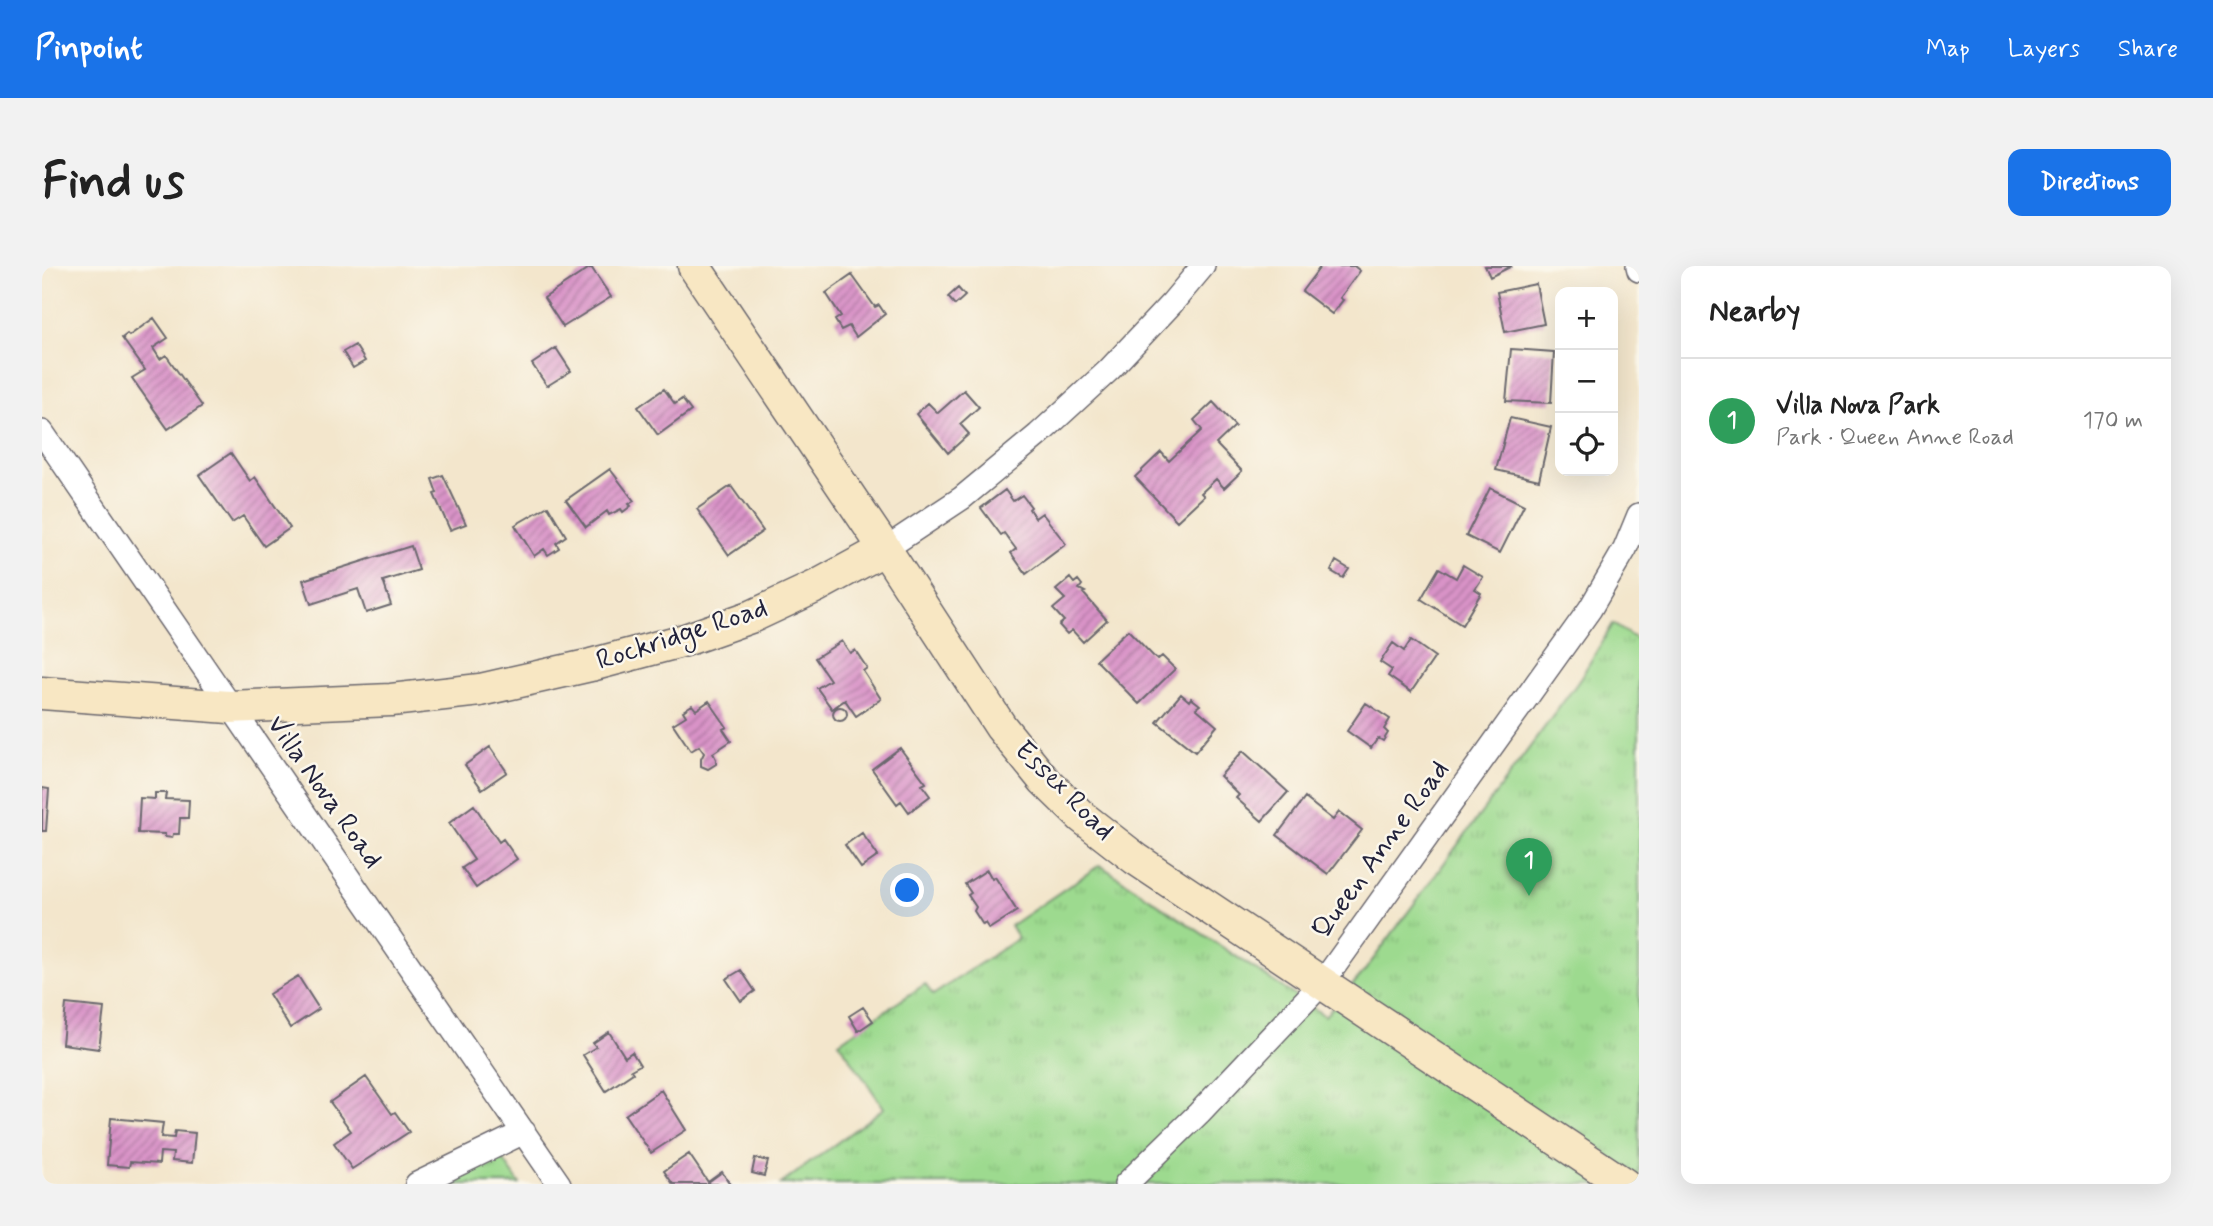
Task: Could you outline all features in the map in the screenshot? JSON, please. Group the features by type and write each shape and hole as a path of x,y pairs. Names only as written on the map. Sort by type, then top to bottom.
{"street":[{"name":"Essex Road","path":"694,266 885,549 1001,727 1053,789 1082,817 1136,859 1624,1184"},
{"name":"Rockridge Road","path":"42,693 229,707 391,700 480,690 591,665 685,640 753,616 817,586 885,549 962,498 1038,435 1109,370 1203,266"},
{"name":"Villa Nova Road","path":"42,432 559,1184"},
{"name":"Queen Anne Road","path":"1126,1184 1199,1113 1323,982 1590,609 1625,549 1639,515"},
{"path":"417,1184 524,1132"}],"green space":[{"path":"1613,624 1639,641 1639,1184 781,1184 884,1108 839,1042 925,984 933,995 1018,938 1010,926 1100,865 1325,1016 1363,973 1578,682"},
{"path":"500,1155 520,1184 449,1184"}],"building":[{"path":"1321,266 1354,266 1360,271 1332,314 1302,291"},
{"path":"1485,266 1512,266 1490,277"},
{"path":"591,267 611,297 563,327 544,298"},
{"path":"852,275 875,307 879,305 885,314 856,337 849,326 841,330 835,320 841,316 826,293"},
{"path":"1536,284 1544,324 1505,332 1497,292"},
{"path":"958,288 965,296 955,305 948,297"},
{"path":"154,318 168,338 153,348 160,359 166,355 202,406 168,429 132,378 145,370 122,338"},
{"path":"355,345 365,361 353,368 343,352"},
{"path":"556,348 571,371 547,386 532,364"},
{"path":"1511,349 1554,352 1551,403 1506,401"},
{"path":"664,389 675,404 682,399 691,411 658,435 638,407"},
{"path":"964,390 979,407 960,424 969,434 948,453 916,414 928,403 938,413"},
{"path":"1213,402 1235,426 1216,444 1242,471 1224,488 1216,479 1201,493 1204,496 1177,521 1135,477 1161,452 1169,461 1202,430 1194,420"},
{"path":"1510,418 1551,427 1539,480 1496,470"},
{"path":"231,453 250,481 255,477 290,528 264,546 243,516 232,523 199,475"},
{"path":"610,469 634,501 623,512 621,509 609,515 607,511 586,527 566,500"},
{"path":"443,475 466,524 450,530 434,494 437,493 432,479"},
{"path":"731,486 763,531 729,555 697,509"},
{"path":"1490,488 1524,505 1500,553 1466,536"},
{"path":"1005,490 1013,501 1022,495 1035,518 1042,513 1066,544 1026,574 1011,553 1016,549 1004,533 1001,535 981,508"},
{"path":"548,506 566,536 556,543 559,548 548,555 544,549 534,556 515,525"},
{"path":"411,546 419,570 383,581 391,605 366,613 358,589 311,604 303,580"},
{"path":"1336,561 1349,569 1343,578 1331,571"},
{"path":"1463,565 1483,577 1475,589 1481,593 1462,625 1421,599 1439,568 1456,578"},
{"path":"1070,578 1074,583 1078,580 1082,585 1079,589 1085,592 1083,593 1107,620 1083,642 1072,630 1067,634 1059,625 1064,621 1053,609 1065,599 1056,590"},
{"path":"1128,630 1157,660 1162,656 1175,669 1139,704 1096,660"},
{"path":"1411,640 1435,657 1411,692 1388,676 1392,670 1380,662 1393,643 1404,651"},
{"path":"842,641 850,653 855,650 867,668 863,671 881,699 856,716 845,700 832,709 817,688 830,680 815,658"},
{"path":"1181,694 1200,705 1196,708 1217,726 1195,752 1157,722"},
{"path":"709,701 727,727 723,729 731,741 713,753 716,764 708,769 701,766 704,753 699,746 691,751 673,724 686,716 683,711 692,705 696,710"},
{"path":"1366,703 1390,719 1384,729 1388,733 1383,741 1378,738 1371,748 1347,731"},
{"path":"837,707 843,707 847,714 843,721 837,721 833,717 833,711"},
{"path":"490,747 507,772 482,789 465,765"},
{"path":"900,748 926,783 922,785 930,796 909,812 901,801 897,804 872,769"},
{"path":"1243,751 1288,792 1262,821 1236,798 1239,795 1220,776"},
{"path":"42,788 49,789 46,831 42,831"},
{"path":"155,793 166,793 165,799 189,800 188,818 180,818 179,834 173,834 172,838 165,837 165,834 138,833 140,798 155,799"},
{"path":"1305,798 1333,820 1339,812 1362,830 1328,874 1277,835"},
{"path":"474,805 499,842 503,839 517,859 476,888 462,868 474,860 449,823"},
{"path":"862,833 878,856 861,868 845,845"},
{"path":"987,870 992,879 995,877 1017,911 989,929 974,911 976,907 965,884"},
{"path":"741,970 755,991 741,1001 726,979"},
{"path":"298,976 319,1009 290,1028 269,994"},
{"path":"66,1004 104,1008 99,1049 62,1044"},
{"path":"863,1007 873,1021 858,1031 849,1016"},
{"path":"609,1032 625,1057 632,1052 640,1065 631,1070 633,1073 606,1091 583,1055 596,1047 593,1043"},
{"path":"366,1077 392,1114 395,1112 409,1132 352,1169 334,1143 351,1131 330,1102"},
{"path":"661,1090 686,1130 651,1153 625,1115"},
{"path":"111,1118 163,1123 161,1137 174,1138 175,1131 195,1133 192,1163 172,1161 173,1153 160,1152 159,1164 130,1162 129,1167 107,1165"},
{"path":"689,1154 708,1182 722,1172 730,1184 673,1184 664,1171"},
{"path":"755,1158 768,1161 764,1176 752,1173"}],"place":[{"name":"Villa Nova Park","path":"1529,896"}]}
